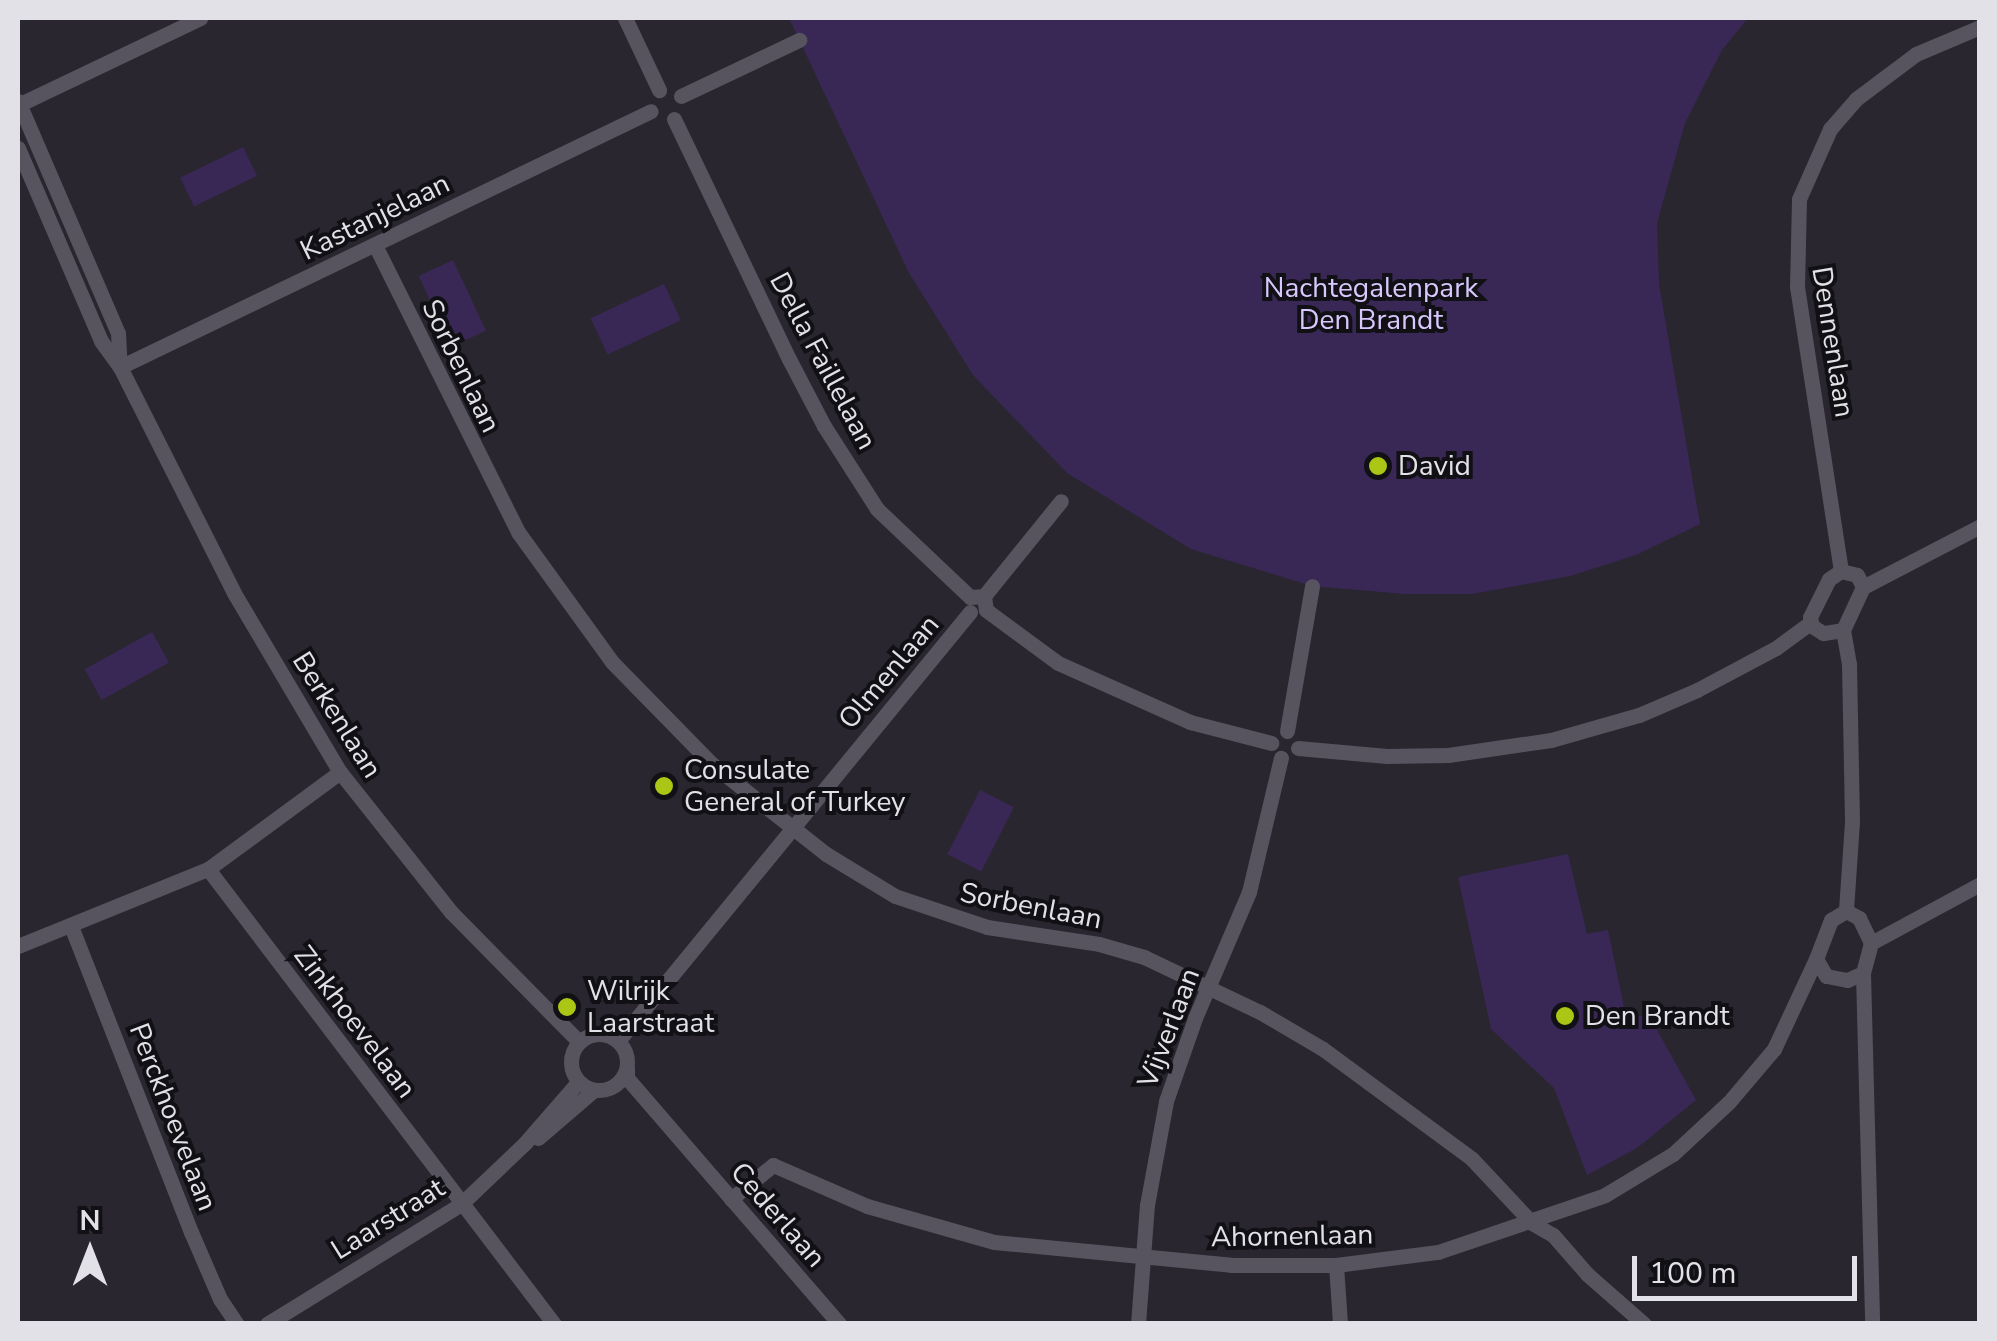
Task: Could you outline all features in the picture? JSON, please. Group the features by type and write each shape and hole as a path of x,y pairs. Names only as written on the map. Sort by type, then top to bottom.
{"street":[{"path":"18,103 200,18"},
{"path":"625,18 659,90"},
{"name":"Dennenlaan","path":"1842,571 1797,287 1799,199 1830,130 1856,98 1884,73 1916,54 1980,27"},
{"path":"681,96 800,40"},
{"path":"673,89 681,96 682,109 674,118 661,120 652,111 651,99 659,90 673,89"},
{"name":"Berkenlaan","path":"18,103 118,332 120,368"},
{"name":"Kastanjelaan","path":"120,368 652,111"},
{"name":"Della Faillelaan","path":"674,118 824,426 877,509 977,604 1058,663 1190,722 1270,743"},
{"name":"Berkenlaan","path":"18,148 101,341 120,368 234,593 340,772 451,912 579,1042"},
{"name":"Sorbenlaan","path":"375,245 490,482 574,613 612,662 692,744 792,829 863,878 949,917 1099,944 1144,958 1209,986 1324,1049 1396,1099 1472,1160 1532,1223 1553,1235 1588,1274 1644,1324"},
{"name":"Olmenlaan","path":"618,1041 1061,502"},
{"path":"1846,911 1852,822 1849,664 1843,630 1864,588 1980,526"},
{"path":"1298,748 1388,756 1448,755 1551,740 1639,715 1697,690 1776,648 1810,623 1826,582 1842,571 1857,575 1864,588"},
{"path":"1287,731 1312,586"},
{"path":"1810,623 1823,634 1843,630"},
{"path":"1287,731 1293,734 1298,748 1291,756 1281,758 1270,743 1279,732 1287,731"},
{"name":"Vijverlaan","path":"1138,1324 1154,1152 1166,1101 1250,892 1281,758"},
{"path":"18,946 208,869 340,772"},
{"name":"Zinkhoevelaan","path":"208,869 554,1324"},
{"path":"1871,943 1980,884"},
{"path":"1846,911 1859,918 1871,943 1863,973 1872,1324"},
{"path":"1846,911 1831,920 1816,959 1826,976 1847,980 1863,973"},
{"name":"Perckhoevelaan","path":"71,926 191,1232 220,1299 237,1324"},
{"name":"Ahornenlaan","path":"731,1199 773,1165 868,1206 994,1242 1231,1265 1336,1265 1438,1252 1605,1195 1673,1154 1774,1049 1816,959"},
{"path":"602,1034 618,1041 626,1055 627,1068 615,1086 594,1090 578,1082 570,1066 579,1042 602,1034"},
{"name":"Cederlaan","path":"627,1068 627,1078 840,1324"},
{"name":"Laarstraat","path":"268,1324 461,1204 525,1143 578,1082"},
{"name":"Cederlaan","path":"615,1086 622,1086 679,1140"},
{"name":"Laarstraat","path":"525,1143 546,1134 594,1090"},
{"path":"1336,1265 1340,1324"}],"green space":[{"name":"Nachtegalenpark Den Brandt","path":"789,18 1748,18 1722,50 1685,123 1657,223 1659,284 1700,524 1636,555 1570,576 1472,594 1405,594 1312,586 1191,549 1067,473 973,375 909,273"},
{"path":"243,147 257,176 194,206 180,178"},
{"path":"453,260 486,331 452,347 419,276"},
{"path":"664,284 681,320 607,354 591,318"},
{"path":"152,632 169,663 102,700 85,669"},
{"path":"980,790 1014,807 981,871 947,854"},
{"name":"Den Brandt","path":"1568,854 1587,934 1608,930 1625,1012 1651,1019 1696,1100 1637,1148 1587,1175 1554,1088 1491,1029 1458,877"}],"place":[{"name":"David","path":"1378,466"},
{"name":"Consulate General of Turkey","path":"664,786"},
{"name":"Wilrijk Laarstraat","path":"567,1007"},
{"name":"Den Brandt","path":"1565,1016"}]}
